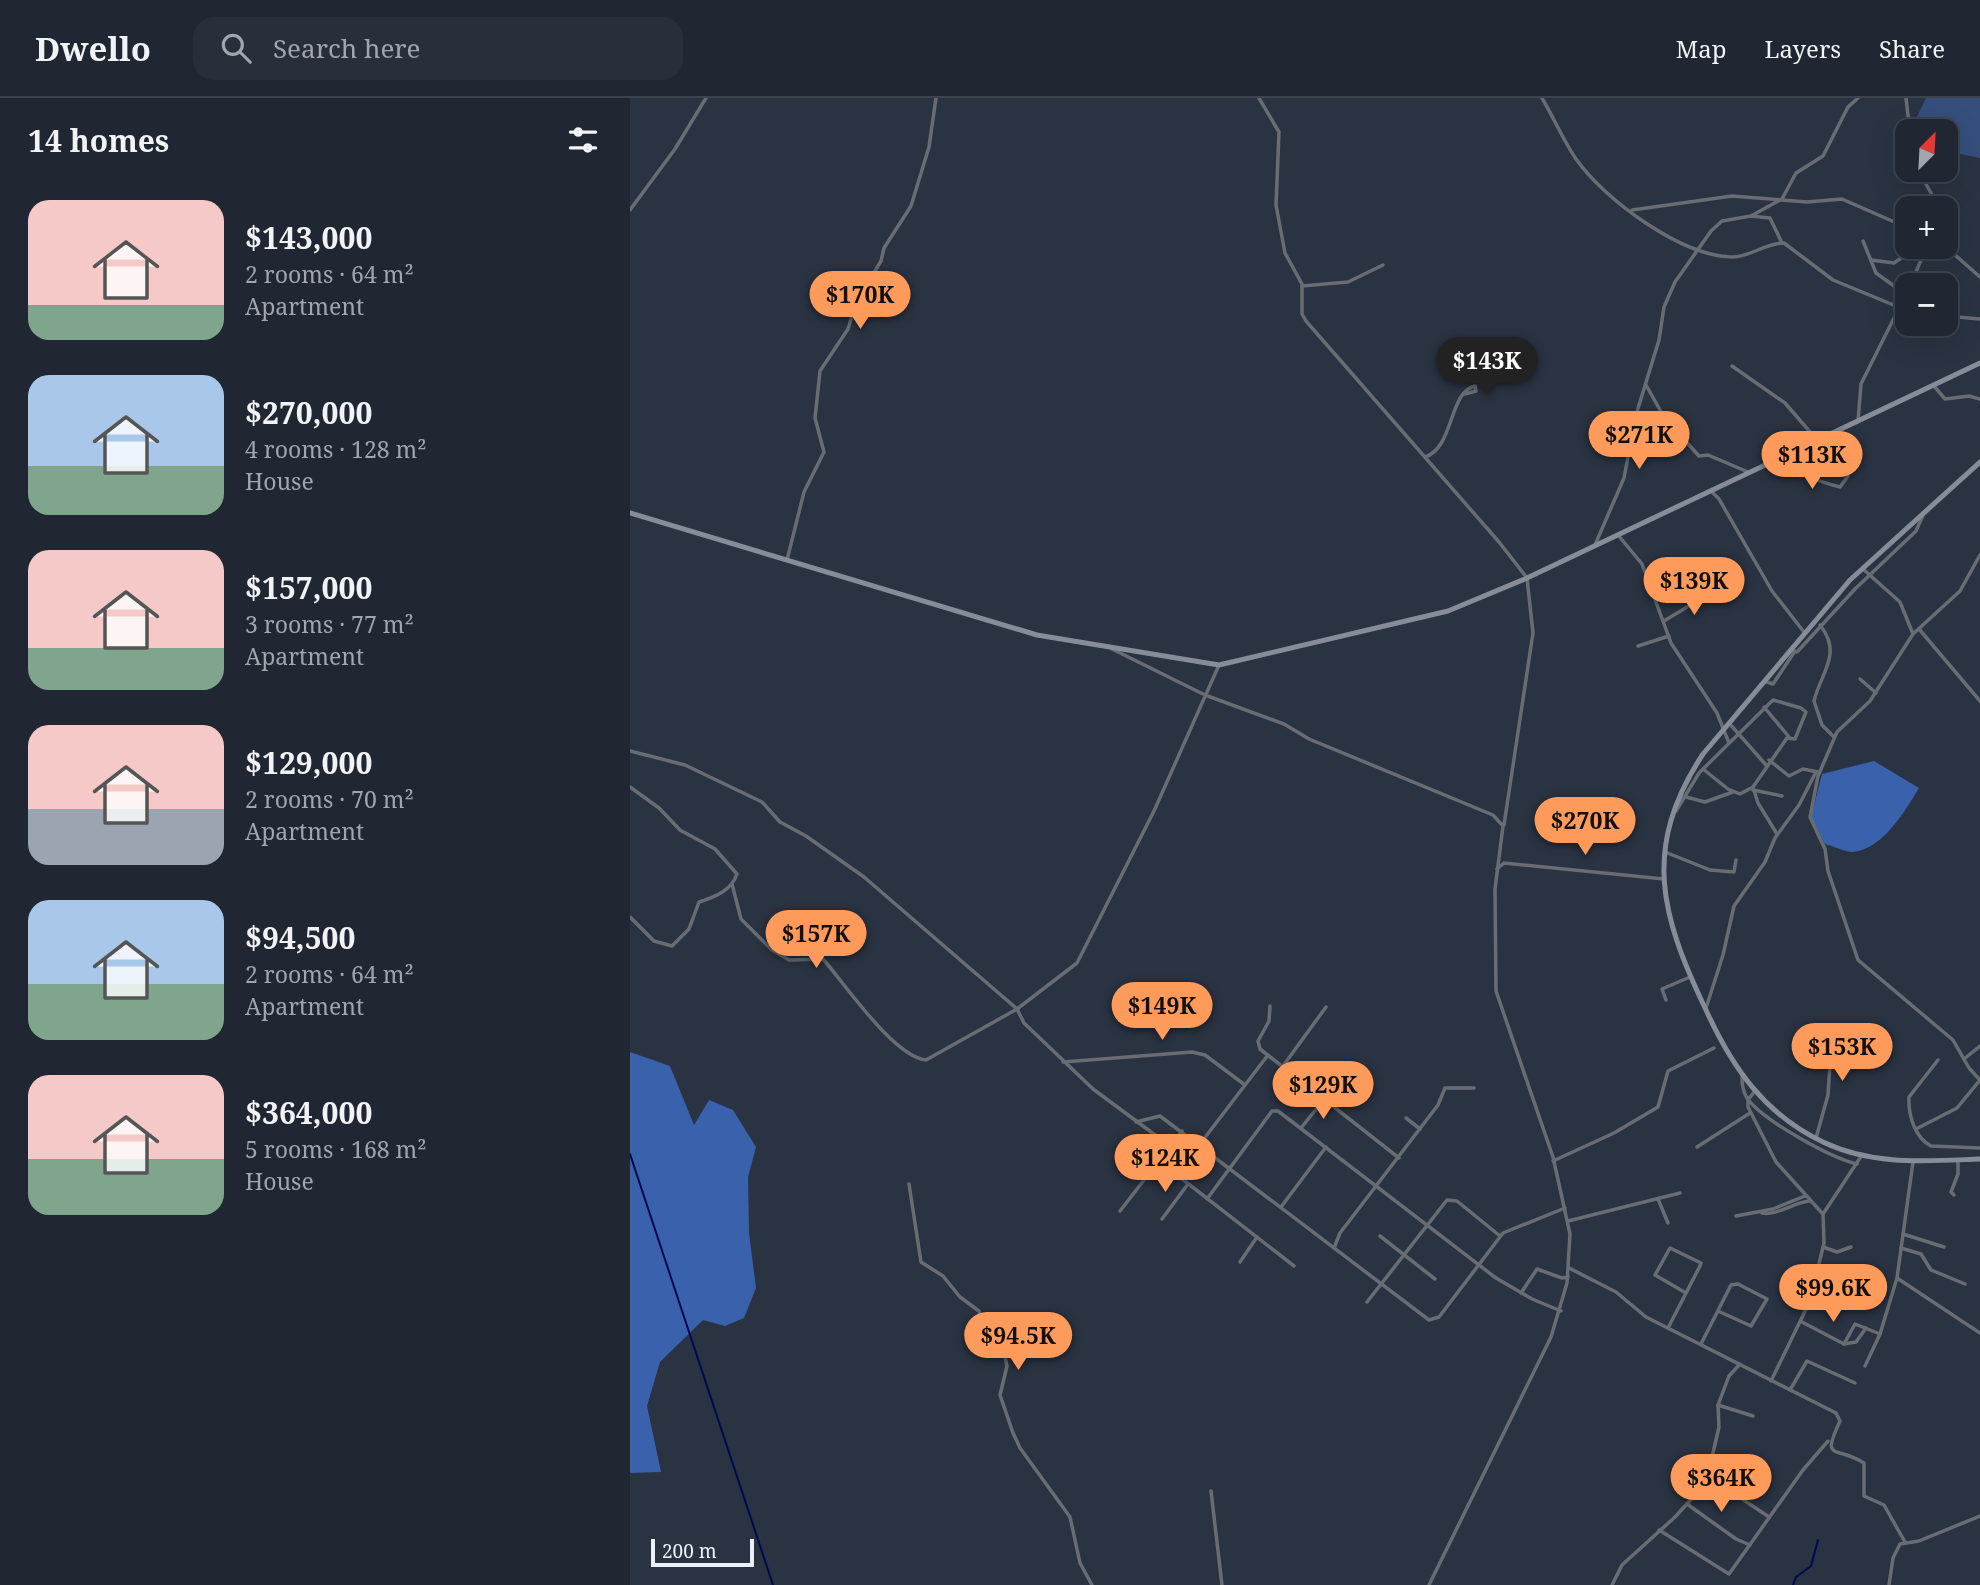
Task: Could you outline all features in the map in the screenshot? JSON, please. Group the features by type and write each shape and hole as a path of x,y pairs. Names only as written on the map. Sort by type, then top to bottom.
{"street":[{"path":"630,210 675,149 706,98"},
{"path":"787,560 804,492 824,452 815,418 820,371 848,329 856,303 881,261 884,248 911,206 929,147 936,98"},
{"path":"1259,98 1279,132 1276,205 1284,251 1303,286 1302,314 1527,578 1533,646 1498,856 1494,916 1496,991 1528,1079 1553,1161 1568,1221 1569,1268 1561,1311 1429,1585"},
{"path":"1542,98 1579,164 1609,195 1664,235 1698,253 1738,256 1782,243"},
{"path":"1595,545 1624,478 1666,303 1678,276 1698,253 1711,231 1722,221 1751,216 1782,199 1797,173 1823,156 1848,107 1858,98"},
{"path":"1906,98 1908,119"},
{"path":"1632,210 1732,196 1807,202 1847,200 1895,222"},
{"path":"1751,216 1772,220 1782,243 1833,280 1895,306"},
{"path":"1863,241 1881,277 1895,284"},
{"path":"1958,258 1980,277"},
{"path":"1871,260 1894,262 1899,259"},
{"path":"1303,286 1350,282 1383,265"},
{"path":"1858,421 1861,384 1895,313"},
{"path":"1958,317 1980,318"},
{"path":"630,513 1037,635 1219,665 1434,615 1527,578 1980,363"},
{"path":"1732,366 1785,403 1818,441"},
{"path":"1645,383 1660,412 1699,456 1707,454 1750,473"},
{"path":"1934,386 1945,399 1969,396 1980,399"},
{"path":"1425,457 1438,450 1465,394"},
{"path":"1793,453 1794,463 1815,479 1840,487 1848,476"},
{"path":"1794,650 1804,632 1862,568 1980,461"},
{"path":"1711,491 1719,499 1772,591 1804,632"},
{"path":"1924,511 1916,531 1763,681 1711,744 1691,774 1674,813 1665,852 1664,879 1672,935 1724,1050 1754,1092 1790,1122 1816,1138 1862,1155 1913,1162 1980,1159"},
{"path":"1618,535 1642,564 1669,636 1685,667 1719,717 1729,743"},
{"path":"1705,1009 1723,955 1734,906 1765,862 1777,834 1797,808 1834,737 1876,693 1913,634 1959,592 1980,555"},
{"path":"1862,568 1900,602 1913,634"},
{"path":"1664,621 1692,604 1689,589 1696,584"},
{"path":"1820,625 1830,639 1830,664 1814,698 1815,710 1822,725 1834,737"},
{"path":"1919,629 1980,701"},
{"path":"1638,646 1669,636"},
{"path":"1107,647 1205,695 1284,724 1343,754 1493,815 1503,826"},
{"path":"630,787 659,808 680,830 721,855 736,870 732,884 741,919 763,942 788,960 823,959 882,1032 921,1060 926,1060 1017,1009 1068,972 1083,954 1154,811 1219,665"},
{"path":"1860,678 1876,693"},
{"path":"1674,813 1703,769 1773,700 1815,710"},
{"path":"1764,707 1789,737 1795,739 1806,715 1801,708"},
{"path":"1728,723 1768,763 1789,776 1803,769 1818,772"},
{"path":"1753,789 1768,763 1789,737"},
{"path":"1711,744 1720,751"},
{"path":"630,751 685,765 762,802 780,822 806,836 864,877 1017,1009 1024,1023 1063,1062 1135,1122 1170,1146"},
{"path":"1703,769 1732,792 1740,794 1753,789 1782,796"},
{"path":"1818,772 1810,820 1825,849 1828,871 1857,960 1953,1040 1980,1080 1957,1108 1916,1129"},
{"path":"1753,789 1777,834"},
{"path":"1686,797 1705,803 1732,792"},
{"path":"1665,852 1710,870 1734,872 1737,860"},
{"path":"1498,856 1504,863 1664,879"},
{"path":"1497,869 1504,863"},
{"path":"630,917 654,941 671,946 689,929 699,902 714,898 732,884"},
{"path":"1667,1000 1662,989 1690,977"},
{"path":"1270,1006 1269,1021 1258,1045 1399,1158"},
{"path":"1283,1066 1326,1006"},
{"path":"1964,1059 1980,1046"},
{"path":"1553,1161 1614,1133 1658,1107 1668,1071 1714,1048"},
{"path":"1810,1049 1828,1059 1830,1064 1828,1095 1816,1138"},
{"path":"1063,1062 1192,1052 1205,1055 1245,1085"},
{"path":"1200,1144 1268,1055"},
{"path":"1938,1060 1911,1092 1910,1112 1916,1129 1924,1143 1931,1146 1980,1148"},
{"path":"1742,1077 1750,1113 1776,1162 1823,1214"},
{"path":"1334,1248 1340,1233 1378,1187 1438,1105 1445,1088 1474,1088"},
{"path":"1748,1100 1754,1092"},
{"path":"1301,1128 1325,1098"},
{"path":"1748,1100 1801,1140 1858,1164"},
{"path":"1207,1199 1272,1111 1278,1111 1479,1264 1521,1293 1561,1311"},
{"path":"1697,1147 1750,1113"},
{"path":"1135,1122 1154,1115 1160,1116 1433,1321 1439,1317 1500,1236 1512,1227 1565,1208"},
{"path":"1406,1118 1420,1129"},
{"path":"1120,1211 1182,1131"},
{"path":"1281,1207 1326,1146"},
{"path":"1771,1381 1802,1322 1824,1247 1823,1214 1862,1155"},
{"path":"1954,1195 1951,1192 1958,1174 1958,1160"},
{"path":"1159,1161 1294,1266"},
{"path":"1865,1366 1880,1334 1897,1278 1913,1162"},
{"path":"909,1184 921,1262 943,1276 960,1297 981,1313 987,1345 1005,1357 1007,1366 1000,1395 1013,1433 1020,1448 1070,1517 1080,1563 1092,1585"},
{"path":"1162,1219 1188,1184"},
{"path":"1568,1221 1680,1193"},
{"path":"1736,1216 1760,1212 1805,1196"},
{"path":"1658,1199 1668,1223"},
{"path":"1367,1302 1447,1200 1453,1200 1500,1236"},
{"path":"1760,1212 1769,1214 1798,1202 1810,1201"},
{"path":"1903,1234 1944,1247"},
{"path":"1380,1236 1435,1279"},
{"path":"1240,1262 1257,1237"},
{"path":"1824,1247 1837,1252 1851,1247"},
{"path":"1668,1328 1686,1293 1701,1263 1670,1248 1655,1275 1686,1293"},
{"path":"1901,1248 1921,1254 1931,1270 1965,1284"},
{"path":"1569,1268 1616,1292 1646,1317 1838,1415 1840,1421 1829,1440 1769,1517 1736,1568 1726,1574 1659,1530"},
{"path":"1521,1293 1537,1269 1562,1278 1568,1277"},
{"path":"1897,1278 1980,1333"},
{"path":"1701,1344 1731,1285 1738,1284 1767,1298 1751,1326 1718,1311"},
{"path":"1802,1322 1844,1344 1856,1342 1866,1328"},
{"path":"1844,1344 1853,1325 1880,1334"},
{"path":"1790,1390 1807,1361 1855,1383"},
{"path":"1612,1585 1622,1564 1687,1504 1708,1476 1719,1427 1718,1405 1729,1376 1740,1364"},
{"path":"1718,1405 1753,1416"},
{"path":"1829,1440 1837,1452 1864,1463 1864,1496 1884,1505 1905,1542"},
{"path":"1708,1476 1769,1517"},
{"path":"1212,1491 1222,1585"},
{"path":"1687,1504 1736,1539 1750,1545"},
{"path":"1889,1585 1896,1551 1905,1542 1919,1541 1980,1516"}],"shaded area":[{"path":"1926,98 1980,98 1980,158 1958,153 1958,119 1916,119"},
{"path":"1874,761 1919,788 1892,828 1874,844 1853,852 1825,844 1811,817 1822,774"},
{"path":"630,1052 670,1066 694,1125 709,1100 733,1110 756,1147 748,1177 749,1233 756,1288 744,1318 725,1326 703,1320 660,1362 647,1406 661,1472 630,1473"}],"waterway":[{"path":"630,1154 773,1585"},
{"path":"1793,1585 1796,1577 1811,1566 1818,1540"}]}
